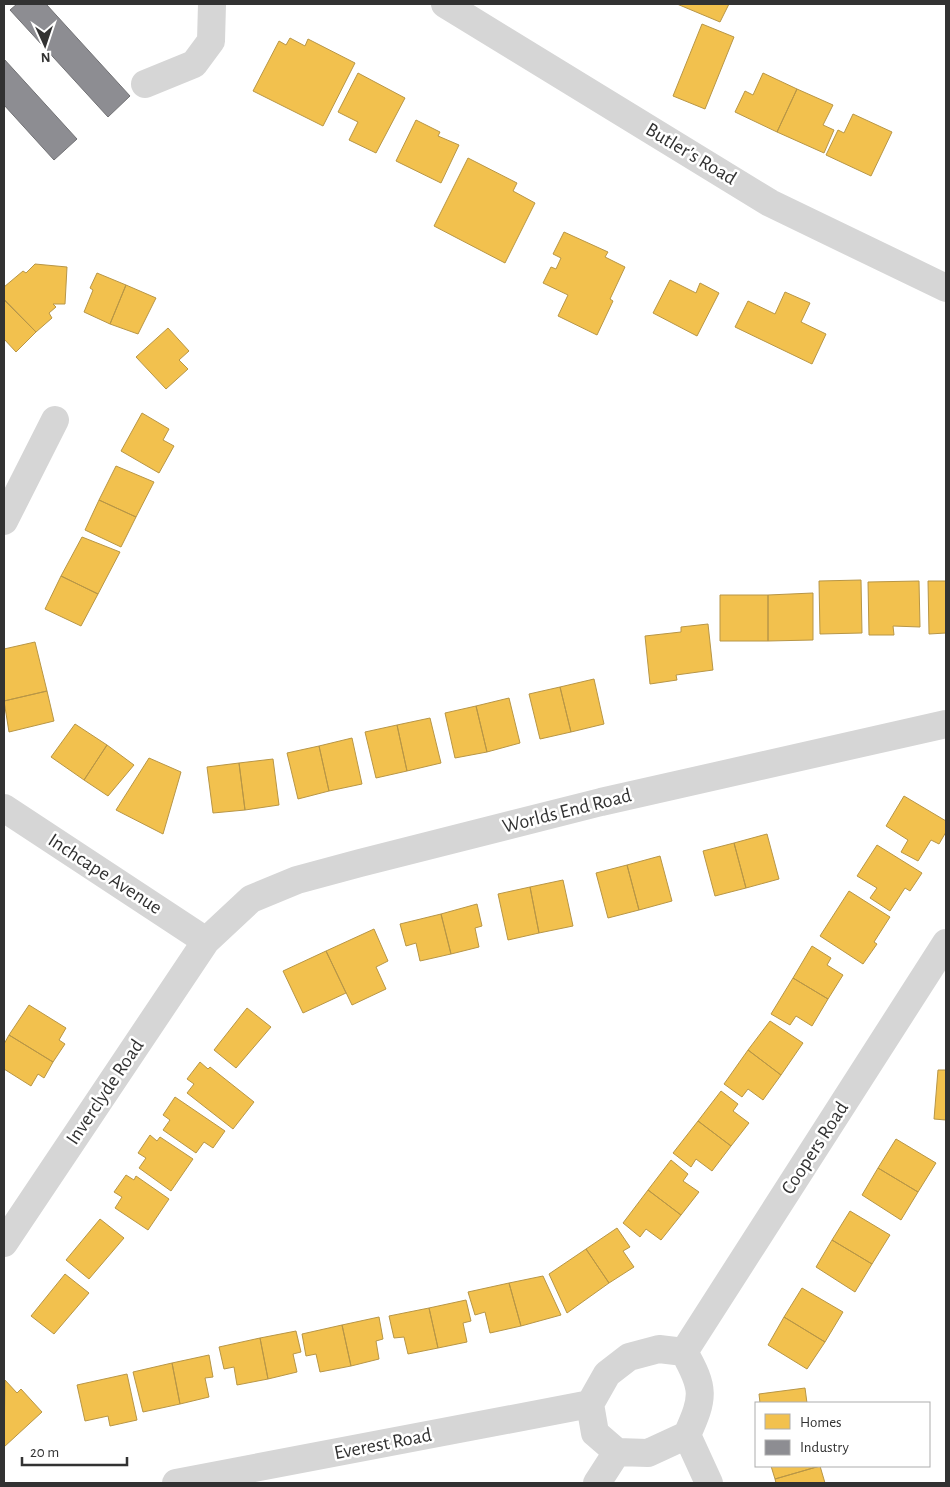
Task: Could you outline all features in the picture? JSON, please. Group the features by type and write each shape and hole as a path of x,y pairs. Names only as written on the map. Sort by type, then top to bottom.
{"street":[{"path":"145,84 194,64 211,41 212,4"},
{"name":"Butler's Road","path":"445,4 770,203 946,288"},
{"path":"4,521 55,420"},
{"name":"Worlds End Road","path":"206,940 251,899 297,880 601,802 946,724"},
{"name":"Inchcape Avenue","path":"4,808 206,940"},
{"name":"Inverclyde Road","path":"4,1243 206,940"},
{"name":"Coopers Road","path":"684,1352 946,943"},
{"path":"660,1349 684,1352 699,1378 700,1407 687,1435 648,1453 617,1452 595,1433 590,1404 607,1374 629,1357 660,1349"},
{"name":"Everest Road","path":"176,1483 590,1404"},
{"path":"687,1435 710,1483"},
{"path":"597,1483 617,1452"}],"building: Homes":[{"path":"677,4 729,4 720,22"},
{"path":"702,24 734,37 705,109 673,96"},
{"path":"290,38 305,46 308,39 355,63 323,126 253,91 279,41 286,45"},
{"path":"358,73 405,98 376,153 349,140 358,122 338,112"},
{"path":"763,73 797,89 777,132 735,112 745,91 753,95"},
{"path":"797,89 833,105 823,125 834,130 824,153 777,132"},
{"path":"853,114 892,132 871,176 826,155 838,130 844,133"},
{"path":"416,120 440,132 438,136 459,145 441,183 396,161"},
{"path":"468,158 517,183 513,191 535,203 505,263 434,226"},
{"path":"564,232 608,252 605,257 625,267 610,299 613,301 597,335 558,316 568,295 543,283 551,267 556,269 561,258 553,254"},
{"path":"35,264 67,267 65,304 53,304 56,307 49,313 52,318 36,332 4,299 4,287 23,271 26,273"},
{"path":"97,273 126,285 110,324 84,312 93,290 90,288"},
{"path":"670,280 696,293 700,283 719,293 697,336 653,313"},
{"path":"126,285 156,298 138,334 110,324"},
{"path":"785,292 810,303 801,322 826,334 812,364 735,327 748,301 775,314"},
{"path":"4,300 36,332 16,352 4,339"},
{"path":"168,328 189,351 179,360 188,369 166,389 136,357"},
{"path":"142,413 169,429 163,440 174,446 159,473 121,451"},
{"path":"116,466 154,482 136,517 99,500"},
{"path":"99,500 136,517 121,547 85,530"},
{"path":"82,537 120,552 98,594 61,576"},
{"path":"61,576 98,594 81,626 45,609"},
{"path":"861,580 862,633 820,634 819,581"},
{"path":"919,581 920,627 893,626 894,635 869,635 868,582"},
{"path":"928,581 946,581 946,633 929,634"},
{"path":"813,593 813,640 768,641 768,595"},
{"path":"720,595 768,595 768,641 720,641"},
{"path":"708,624 713,670 676,675 677,680 650,684 645,636 681,632 681,627"},
{"path":"35,642 47,691 4,701 4,649"},
{"path":"594,679 604,724 571,732 560,687"},
{"path":"560,687 571,732 540,739 529,694"},
{"path":"47,691 54,721 9,732 4,701"},
{"path":"509,698 520,743 487,752 476,706"},
{"path":"476,706 487,752 455,758 445,713"},
{"path":"430,718 441,763 407,771 397,725"},
{"path":"75,724 107,745 84,780 51,757"},
{"path":"397,725 407,771 376,778 365,732"},
{"path":"352,738 362,784 329,791 319,746"},
{"path":"107,745 134,765 108,796 84,780"},
{"path":"319,746 329,791 298,799 287,753"},
{"path":"149,758 181,772 163,834 116,810"},
{"path":"273,759 279,805 245,810 239,763"},
{"path":"239,763 245,810 213,813 207,767"},
{"path":"904,796 946,821 946,832 939,844 931,840 918,861 901,852 908,840 886,826"},
{"path":"767,834 779,879 746,888 734,843"},
{"path":"734,843 746,888 715,896 703,851"},
{"path":"877,845 922,873 910,891 905,888 890,911 870,898 877,888 857,876"},
{"path":"660,856 672,901 639,910 627,865"},
{"path":"627,865 639,910 608,918 596,873"},
{"path":"563,880 573,926 539,933 530,887"},
{"path":"530,887 539,933 508,940 498,894"},
{"path":"849,891 890,917 874,942 877,944 863,964 820,936"},
{"path":"477,904 482,926 475,928 479,947 451,954 441,914"},
{"path":"441,914 451,954 420,961 416,943 406,946 400,924"},
{"path":"374,929 388,961 376,967 386,989 352,1005 326,951"},
{"path":"812,946 831,958 827,965 843,975 828,999 793,978"},
{"path":"326,951 346,993 303,1013 283,971"},
{"path":"793,978 828,999 812,1026 796,1016 790,1025 771,1014"},
{"path":"29,1005 66,1028 59,1040 65,1044 53,1062 9,1035"},
{"path":"247,1008 271,1027 236,1068 214,1050"},
{"path":"770,1021 803,1043 781,1075 748,1050"},
{"path":"9,1035 53,1062 44,1078 38,1074 31,1086 4,1069 4,1044"},
{"path":"748,1050 781,1075 763,1100 748,1089 742,1097 724,1084"},
{"path":"200,1062 208,1069 210,1067 254,1102 233,1129 187,1093 194,1084 187,1079"},
{"path":"938,1070 946,1070 946,1120 934,1119"},
{"path":"721,1091 738,1104 733,1111 749,1123 731,1146 698,1121"},
{"path":"175,1097 225,1131 213,1148 204,1142 196,1153 163,1130 170,1120 163,1115"},
{"path":"698,1121 731,1146 712,1171 696,1159 691,1167 673,1153"},
{"path":"150,1135 157,1141 160,1137 193,1159 171,1191 139,1168 146,1158 138,1153"},
{"path":"896,1139 936,1163 918,1192 878,1168"},
{"path":"671,1160 688,1174 683,1181 699,1192 681,1215 648,1190"},
{"path":"878,1168 918,1192 901,1220 862,1195"},
{"path":"126,1175 134,1180 136,1176 169,1199 148,1230 115,1208 122,1197 114,1192"},
{"path":"648,1190 681,1215 661,1240 646,1229 640,1237 623,1223"},
{"path":"850,1211 890,1235 872,1264 832,1240"},
{"path":"100,1219 124,1238 89,1279 66,1260"},
{"path":"617,1228 630,1247 623,1251 634,1267 609,1283 586,1249"},
{"path":"832,1240 872,1264 855,1292 816,1267"},
{"path":"586,1249 609,1283 567,1313 549,1274"},
{"path":"65,1274 89,1293 54,1334 31,1316"},
{"path":"543,1276 561,1315 521,1326 509,1283"},
{"path":"509,1283 521,1326 490,1333 485,1312 475,1315 468,1292"},
{"path":"802,1288 843,1312 825,1342 784,1317"},
{"path":"466,1300 471,1321 463,1323 467,1342 438,1348 429,1308"},
{"path":"429,1308 438,1348 408,1354 404,1337 394,1338 389,1316"},
{"path":"379,1317 383,1339 376,1341 379,1359 351,1366 342,1325"},
{"path":"784,1317 825,1342 807,1369 768,1345"},
{"path":"342,1325 351,1366 320,1372 316,1354 306,1356 302,1334"},
{"path":"296,1331 301,1352 293,1354 297,1372 268,1379 260,1338"},
{"path":"260,1338 268,1379 237,1385 234,1367 224,1369 219,1347"},
{"path":"209,1355 213,1377 205,1378 209,1397 180,1404 172,1363"},
{"path":"172,1363 180,1404 143,1412 133,1372"},
{"path":"127,1374 137,1420 110,1426 108,1416 85,1421 77,1385"},
{"path":"5,1380 17,1393 21,1389 42,1412 4,1447"},
{"path":"805,1388 807,1402 760,1402 759,1394"},
{"path":"771,1467 817,1467 775,1479"},
{"path":"820,1467 825,1483 776,1483 775,1479"}],"building: Industry":[{"path":"17,4 46,4 130,96 108,117 10,10"},
{"path":"4,59 77,139 54,160 4,105"}]}
